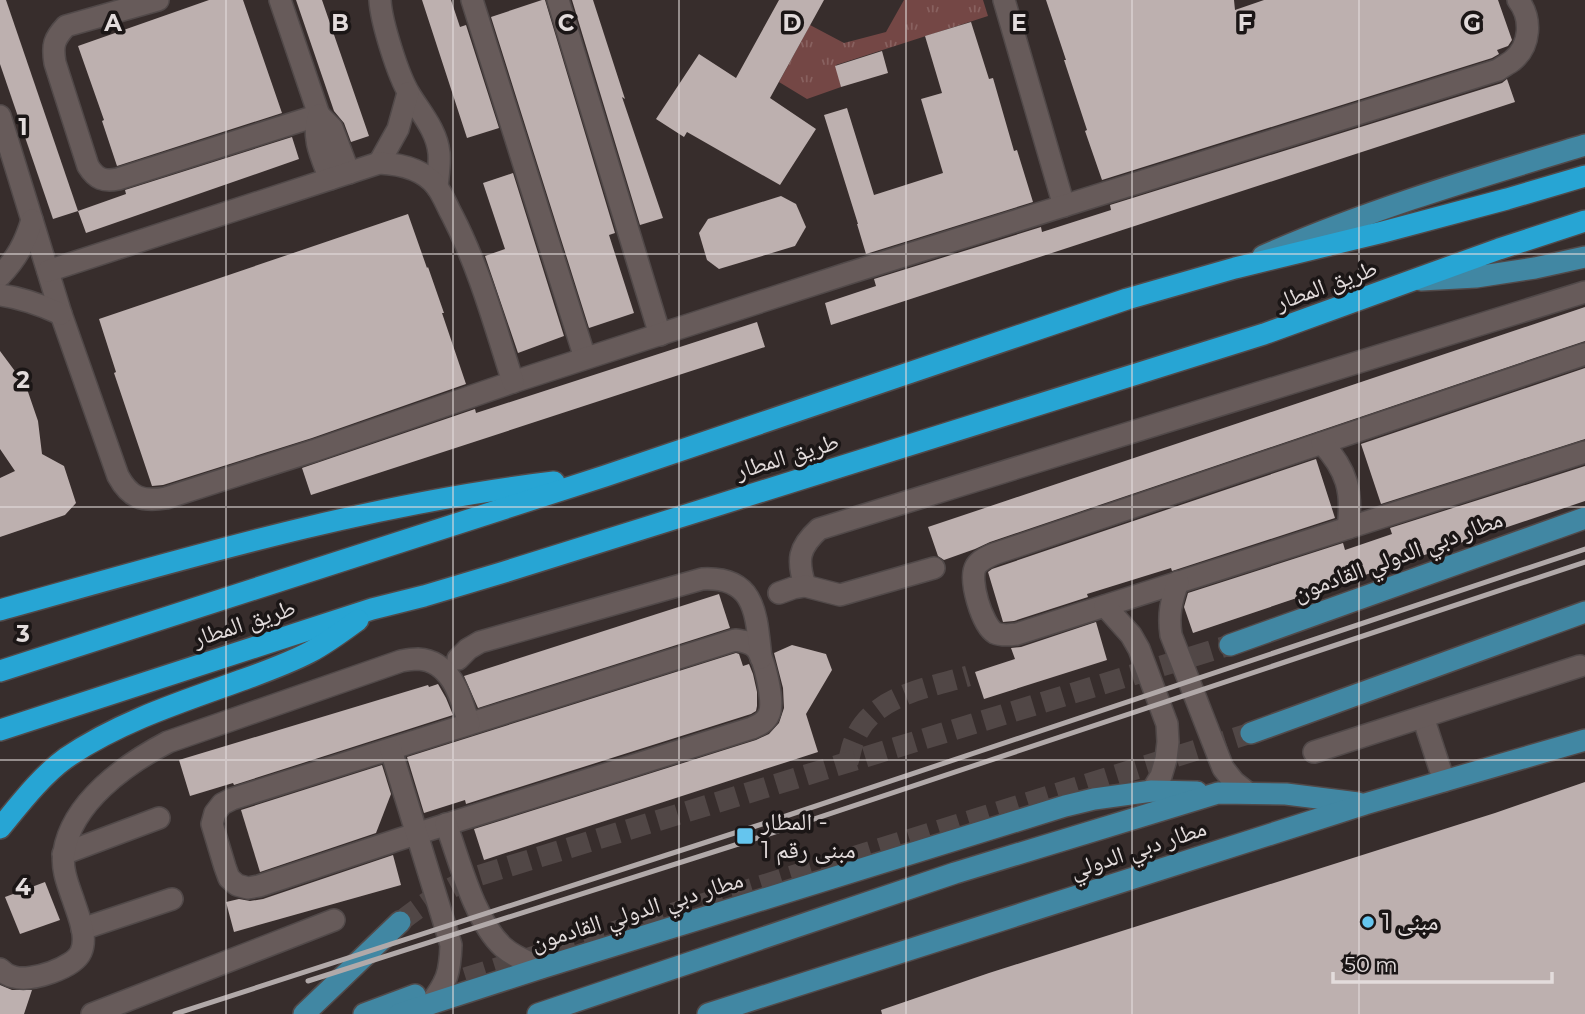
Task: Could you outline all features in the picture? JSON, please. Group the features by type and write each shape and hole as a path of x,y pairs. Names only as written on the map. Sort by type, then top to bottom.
{"highway":[{"name":"طريق المطار","path":"0,671 605,476 1128,299 1235,268 1494,203 1585,176"},
{"name":"طريق المطار","path":"0,730 372,609 514,569 1250,339 1499,249 1585,221"},
{"path":"0,610 144,569 381,510 492,489 605,476"},
{"path":"0,828 27,795 64,760 109,732 310,652 337,636 372,609"}],"main road":[{"path":"1235,268 1390,205 1585,145"},
{"path":"1416,280 1476,277 1585,257"},
{"name":"مطار دبي الدولي القادمون","path":"1230,645 1585,518"},
{"path":"1251,733 1585,612"},
{"name":"مطار دبي الدولي","path":"708,1014 1365,804 1585,740"},
{"name":"مطار دبي الدولي القادمون","path":"365,1014 541,968 1094,799 1152,792 1248,793 1297,795 1365,804"},
{"name":"مطار دبي الدولي القادمون","path":"572,1005 955,873 1218,793"},
{"path":"304,1014 400,922"},
{"name":"مطار دبي الدولي القادمون","path":"400,1014 433,995"},
{"path":"538,1014 572,1005"}],"lane":[{"path":"158,0 66,26 57,36 52,50 55,63 88,166 93,174 109,181 118,179 319,115"},
{"path":"280,0 319,115 315,134 317,145 340,176"},
{"path":"380,0 380,11 408,93 435,136 439,153 437,187"},
{"path":"472,0 585,359"},
{"path":"558,0 660,335"},
{"path":"1004,0 1064,206"},
{"path":"0,116 6,152 32,220 61,314 118,476 125,489 137,497 151,500 316,450 513,382 1498,69 1514,60 1525,44 1528,26 1524,8 1518,0"},
{"path":"379,163 398,130 408,93"},
{"path":"48,271 379,163 396,164 425,176 437,187 463,237 513,382"},
{"path":"0,276 24,243 32,220"},
{"path":"806,586 800,570 801,554 807,540 819,530 1585,292"},
{"path":"0,295 40,304 61,314"},
{"path":"1585,354 994,554 984,558 976,567 973,578 975,589 987,625 995,632 1017,634 1585,452"},
{"path":"1322,443 1335,457 1344,473 1351,509 1348,528"},
{"path":"779,593 806,586 840,594 934,568"},
{"path":"458,659 480,642 702,579 718,578 740,589 754,608 761,657 772,703 769,714 762,723 752,728 259,886 248,888 237,885 229,878 212,824 215,813 222,804 232,799 735,640 746,641 761,657"},
{"path":"1178,582 1171,602 1171,635 1223,768 1234,782 1248,793"},
{"path":"1105,606 1131,635 1139,649 1167,724 1166,759 1152,792"},
{"path":"0,969 15,978 29,978 62,968 73,962 81,953 84,941 82,929 65,875 63,854 68,835 94,796 121,771 168,742 401,661 418,659 437,664 451,677 469,724"},
{"path":"1314,752 1580,666"},
{"path":"1423,717 1444,781"},
{"path":"391,750 450,945 450,967 443,987 433,995"},
{"path":"63,854 159,818"},
{"path":"446,824 479,916 490,933 513,954 541,968"},
{"path":"82,929 172,899"},
{"path":"92,1014 334,920"}],"green space":[{"path":"904,0 983,0 988,16 836,65 841,87 807,99 779,82 810,25 844,43 886,32"}],"building":[{"path":"0,0 6,0 78,211 53,219 0,64"},
{"path":"209,0 243,0 282,113 117,166 78,46"},
{"path":"296,0 322,0 369,136 351,142 344,123 334,111"},
{"path":"422,0 451,0 460,27 466,25 499,128 467,138"},
{"path":"545,0 615,233 609,235 634,313 589,328 491,17"},
{"path":"572,0 593,0 663,218 640,225"},
{"path":"779,0 824,0 770,98 816,129 780,185 687,132 684,137 656,119 699,54 736,78"},
{"path":"1046,0 1234,0 1235,10 1264,0 1498,0 1512,40 1508,46 1497,50 1499,54 1492,58 1102,180"},
{"path":"971,22 989,79 993,78 1014,151 1017,150 1033,202 866,254 824,115 847,108 874,195 943,173 921,99 942,93 925,36"},
{"path":"882,51 888,73 841,87 835,66"},
{"path":"1507,79 1515,102 831,325 825,303 876,286 874,279 1041,227 1042,232 1111,210 1110,205 1502,83"},
{"path":"292,137 299,159 86,233 78,211 126,194 125,190"},
{"path":"513,173 564,336 518,353 485,256 505,249 483,183"},
{"path":"781,196 796,204 806,227 795,246 719,269 707,260 699,233 708,219"},
{"path":"408,214 444,313 466,384 312,438 163,485 152,486 99,319"},
{"path":"1585,307 1585,341 990,542 944,560 938,556 928,527"},
{"path":"757,322 765,347 311,495 302,468 475,409 476,413"},
{"path":"0,351 26,386 38,421 42,454 64,466 76,503 65,515 0,537 0,478 15,471 0,449"},
{"path":"1585,368 1585,439 1381,504 1361,444"},
{"path":"1316,459 1335,518 1172,571 1171,568 1087,594 1088,597 1014,621 1003,622 988,572 992,569"},
{"path":"1585,466 1585,501 1193,633 1184,607 1188,593 1343,543 1345,550 1392,534 1390,528"},
{"path":"719,594 730,628 478,708 464,676"},
{"path":"1096,622 1107,660 984,699 975,672 1015,659 1011,648"},
{"path":"792,645 826,654 832,670 806,714 818,752 484,860 474,829 769,734 779,723 784,708 783,688 774,653"},
{"path":"739,654 743,666 749,664 753,674 757,706 756,711 751,714 466,804 465,800 424,813 407,757"},
{"path":"438,684 453,715 234,785 233,783 190,796 179,760"},
{"path":"382,765 391,794 376,833 260,872 241,810"},
{"name":"مبنى 1","path":"1585,782 1585,1014 882,1014 881,1010 989,973"},
{"path":"393,855 401,885 234,932 226,902 263,899"},
{"path":"45,882 60,920 20,934 5,897"},
{"path":"0,985 12,990 32,990 24,1014 0,1014"}],"tunnel":[{"path":"400,922 454,886 474,877 1230,645"},
{"path":"848,762 854,741 873,714 902,696 968,676"},
{"path":"436,987 1251,733"}],"railway":[{"path":"175,1014 750,828 1585,549"},
{"path":"308,981 754,839 1585,562"}],"place":[{"name":"المطار - مبنى رقم 1","path":"745,836"},
{"name":"مبنى 1","path":"1368,922"}]}
